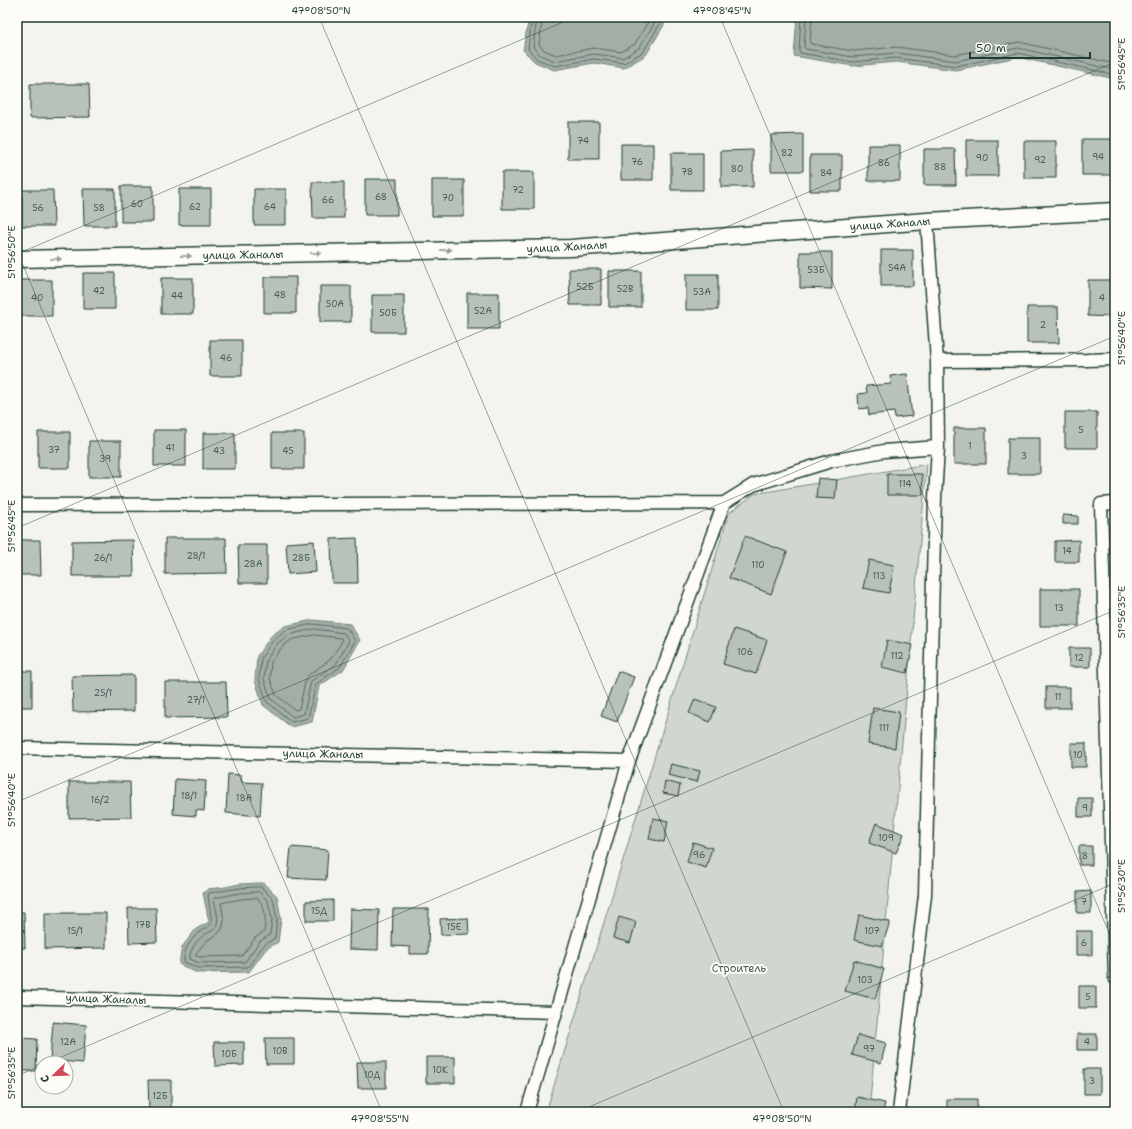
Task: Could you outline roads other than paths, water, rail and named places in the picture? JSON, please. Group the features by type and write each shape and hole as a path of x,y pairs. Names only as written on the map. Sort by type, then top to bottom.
{"street":[{"name":"улица Жаналы","path":"17,259 571,248 927,222 1115,211"},
{"path":"899,1112 925,895 935,498 938,447 937,361 927,222"},
{"path":"937,361 1115,359"},
{"path":"17,505 724,502 753,485 831,461 884,451 938,447"},
{"path":"527,1112 629,761 724,502"},
{"path":"1115,503 1101,504 1115,978"},
{"name":"улица Жаналы","path":"17,748 629,761"},
{"name":"улица Жаналы","path":"17,997 556,1012"}],"water":[{"path":"529,17 665,17 664,25 646,55 624,68 594,63 554,70 535,62 523,50"},
{"path":"797,17 1115,17 1115,79 1017,57 956,70 896,62 853,66 794,56"},
{"path":"313,620 350,624 360,640 343,670 319,686 312,722 291,727 263,705 255,680 257,656 271,636 285,626"},
{"path":"263,883 277,896 281,919 278,942 266,949 249,972 197,973 179,964 182,947 196,929 209,922 203,893 208,889 239,884"}],"park label":[{"name":"Строитель","path":"739,968"}]}
